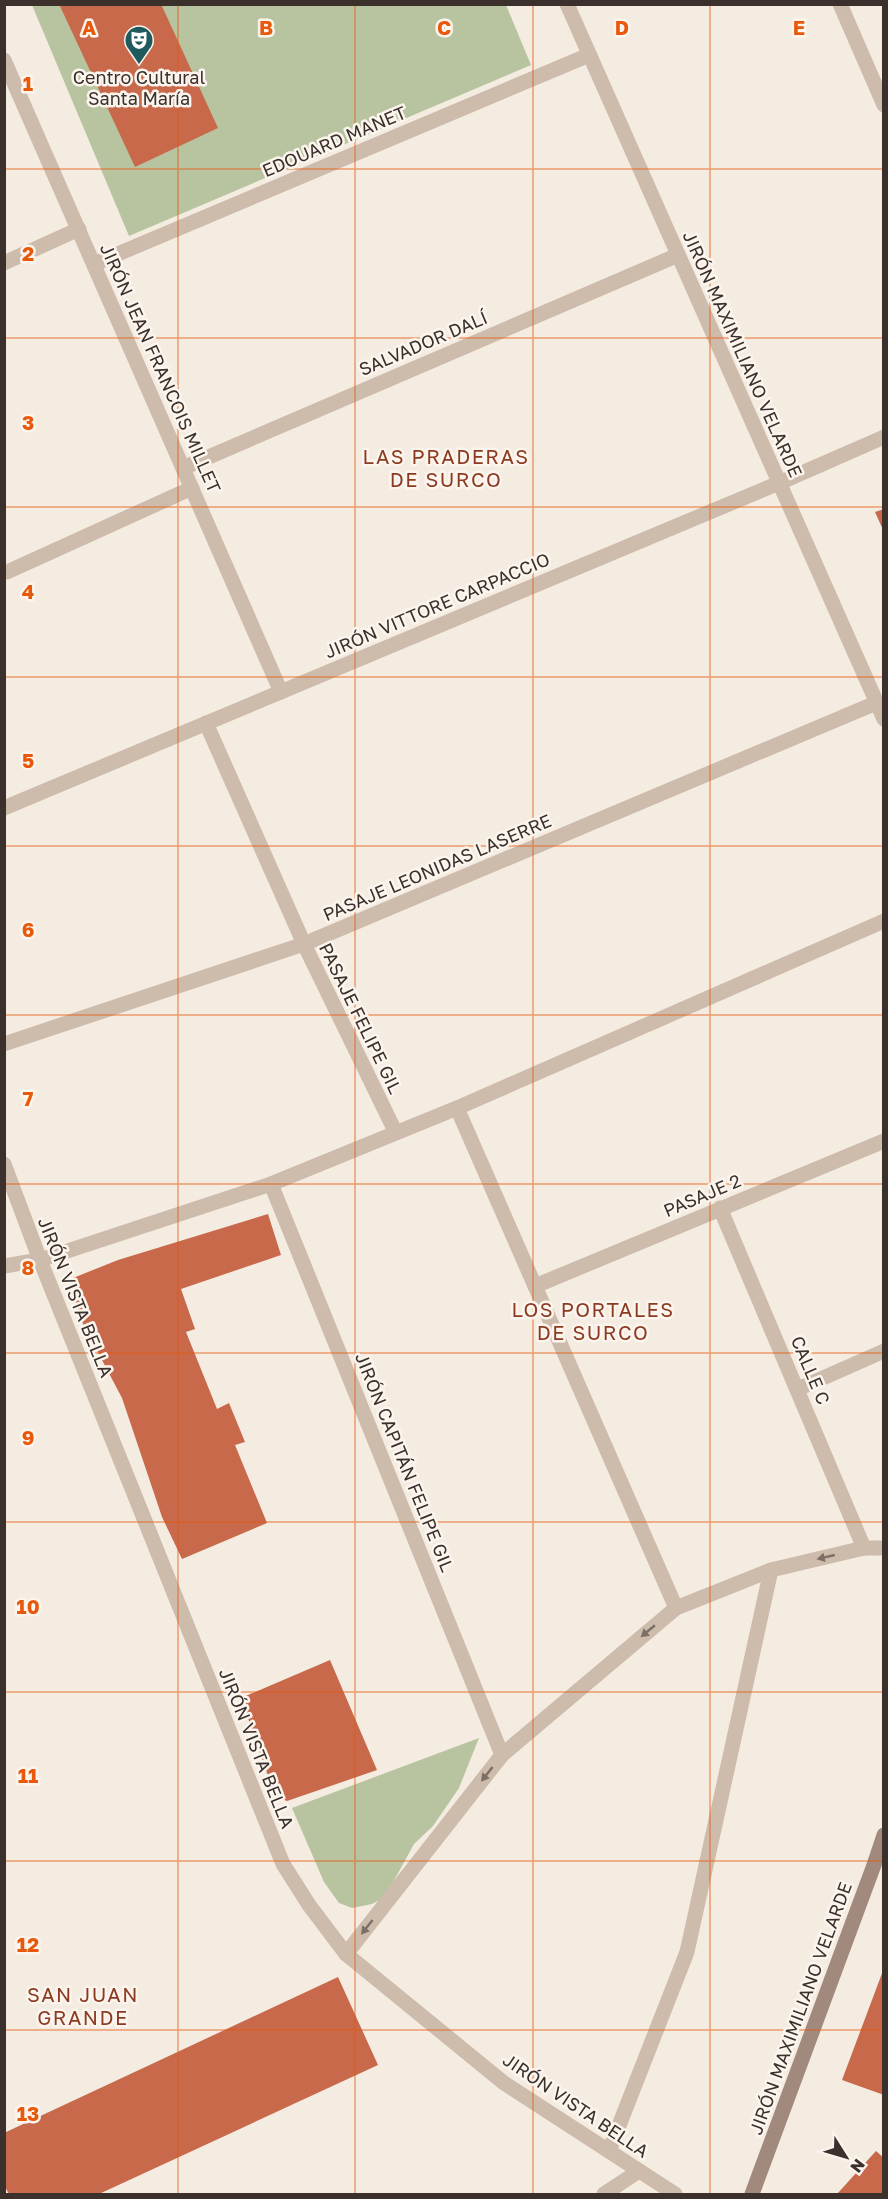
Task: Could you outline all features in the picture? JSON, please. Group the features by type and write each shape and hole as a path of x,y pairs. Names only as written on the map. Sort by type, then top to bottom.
{"street":[{"name":"JIRÓN MAXIMILIANO VELARDE","path":"567,4 884,719"},
{"path":"840,4 884,105"},
{"name":"EDOUARD MANET","path":"94,264 589,55"},
{"name":"JIRÓN JEAN FRANCOIS MILLET","path":"4,60 281,692"},
{"path":"4,263 79,229"},
{"name":"SALVADOR DALÍ","path":"183,468 678,255"},
{"name":"JIRÓN VITTORE CARPACCIO","path":"4,808 778,483 884,436"},
{"path":"7,572 192,488"},
{"name":"PASAJE LEONIDAS LASERRE","path":"4,1044 303,944 876,703"},
{"name":"PASAJE FELIPE GIL","path":"206,723 303,944 396,1133"},
{"path":"4,1266 39,1260 271,1184 457,1108 884,921"},
{"path":"457,1108 676,1608"},
{"name":"PASAJE 2","path":"535,1287 884,1141"},
{"name":"JIRÓN VISTA BELLA","path":"4,1164 39,1260 283,1864 309,1905 346,1954 504,2083 675,2194"},
{"name":"JIRÓN CAPITÁN FELIPE GIL","path":"271,1184 502,1755"},
{"name":"CALLE C","path":"720,1208 864,1548"},
{"path":"798,1389 884,1351"},
{"path":"346,1954 502,1755 676,1608 771,1570 864,1548 884,1548"},
{"path":"609,2151 687,1952 771,1570"},
{"name":"JIRÓN MAXIMILIANO VELARDE","path":"752,2194 884,1835"},
{"path":"604,2194 639,2171"}],"green space":[{"path":"32,5 506,5 531,65 129,236"},
{"path":"479,1738 459,1788 433,1826 414,1844 385,1897 372,1904 352,1908 339,1903 324,1882 292,1808"}],"building":[{"name":"Centro Cultural Santa María","path":"59,4 161,4 218,128 135,167"},
{"path":"884,509 884,532 875,512"},
{"path":"268,1214 281,1255 181,1289 195,1329 186,1332 217,1409 229,1403 245,1442 235,1445 267,1523 182,1559 162,1517 122,1398 83,1324 68,1280 118,1260"},
{"path":"330,1660 377,1770 287,1801 275,1796 241,1698"},
{"path":"884,1968 884,2095 842,2080"},
{"path":"338,1977 378,2065 99,2194 9,2194 4,2185 4,2133"},
{"path":"876,2151 884,2158 884,2194 837,2194"}],"place":[{"name":"Centro Cultural Santa María","path":"139,66"}],"district":[{"name":"LAS PRADERAS DE SURCO","path":"446,468"},
{"name":"LOS PORTALES DE SURCO","path":"593,1320"},
{"name":"SAN JUAN GRANDE","path":"83,2006"}]}
